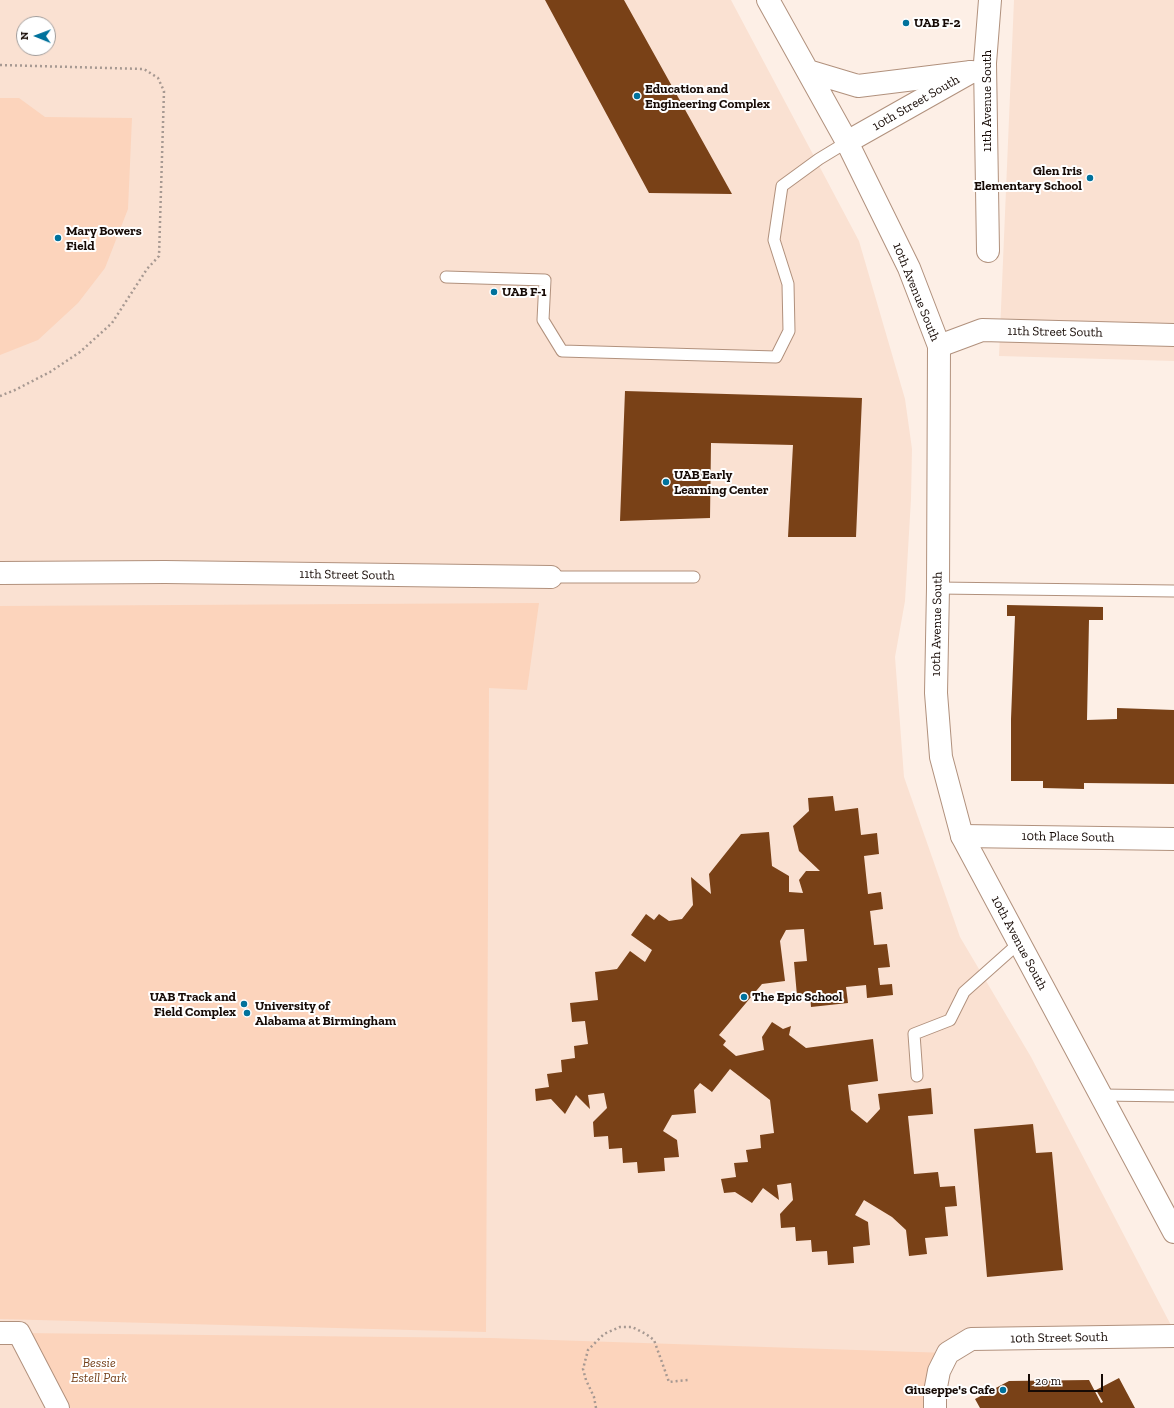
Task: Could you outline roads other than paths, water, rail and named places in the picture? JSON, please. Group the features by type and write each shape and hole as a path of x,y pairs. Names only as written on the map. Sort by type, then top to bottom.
{"street":[{"name":"10th Avenue South","path":"768,0 847,142 909,268 939,346 936,693 941,757 962,836 1174,1232"},
{"name":"11th Avenue South","path":"988,251 978,68 990,0"},
{"path":"808,71 858,86 978,68"},
{"name":"10th Street South","path":"847,142 978,68"},
{"name":"11th Street South","path":"939,346 982,330 1174,335"},
{"name":"11th Street South","path":"0,573 165,572 551,577"},
{"name":"10th Place South","path":"962,836 1174,838"},
{"path":"0,1333 19,1333 58,1408"},
{"name":"10th Street South","path":"934,1408 935,1392 939,1372 948,1353 971,1339 1174,1336"}],"lane":[{"path":"446,277 545,280 544,320 562,351 776,358 789,331 788,284 774,240 782,186 818,159 847,142"},
{"name":"11th Street South","path":"551,577 694,577"},
{"path":"938,588 1174,591"},
{"path":"918,1076 914,1034 950,1020 964,992 1019,943"},
{"path":"1101,1095 1174,1096"}],"place":[{"name":"UAB F-2","path":"906,23"},
{"name":"Education and Engineering Complex","path":"637,96"},
{"name":"Glen Iris Elementary School","path":"1090,178"},
{"name":"Mary Bowers Field","path":"58,238"},
{"name":"UAB F-1","path":"494,292"},
{"name":"UAB Early Learning Center","path":"666,482"},
{"name":"The Epic School","path":"744,997"},
{"name":"UAB Track and Field Complex","path":"244,1004"},
{"name":"University of Alabama at Birmingham","path":"247,1013"},
{"name":"Giuseppe's Cafe","path":"1003,1390"}],"park label":[{"name":"Bessie Estell Park","path":"99,1370"}]}
